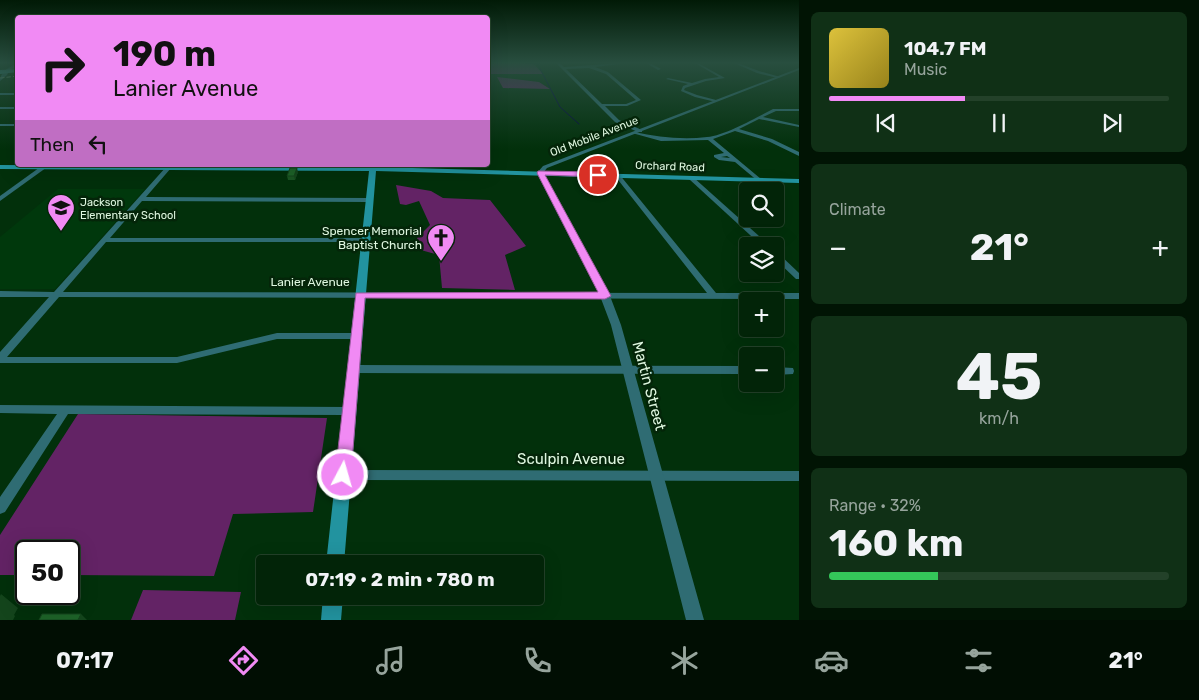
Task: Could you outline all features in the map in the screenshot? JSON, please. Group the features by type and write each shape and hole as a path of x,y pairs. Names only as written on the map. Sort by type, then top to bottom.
{"main road":[{"name":"Old Mobile Avenue","path":"0,167 15,167"},
{"name":"Old Mobile Avenue","path":"106,167 374,167 540,173"},
{"path":"336,555 365,240 374,167"},
{"name":"Orchard Road","path":"540,173 799,181"},
{"path":"331,620 332,605"}],"street":[{"path":"587,92 617,121 640,131"},
{"path":"600,105 627,105 639,100 631,92"},
{"path":"687,92 715,101"},
{"name":"Old Mobile Avenue","path":"540,173 545,167 739,92"},
{"path":"0,94 15,94"},
{"path":"0,108 15,108"},
{"path":"634,133 661,139 709,138 780,110 799,110"},
{"path":"761,117 799,125"},
{"path":"0,125 15,125"},
{"path":"735,129 770,140 799,154"},
{"path":"709,138 759,180"},
{"path":"729,154 716,156 721,159 737,161"},
{"path":"0,199 44,167"},
{"path":"0,359 168,168"},
{"name":"Martin Street","path":"540,173 605,296 628,370 695,620"},
{"path":"617,175 714,296"},
{"path":"691,178 756,237"},
{"path":"140,199 369,200"},
{"path":"104,240 365,240"},
{"path":"784,263 799,277"},
{"name":"Lanier Avenue","path":"0,294 799,296"},
{"path":"0,359 177,360 277,336 356,336"},
{"path":"353,369 739,370"},
{"path":"784,371 789,371"},
{"path":"0,418 4,409 350,411"},
{"path":"0,508 65,410"},
{"name":"Sculpin Avenue","path":"343,475 799,476"}],"shaded area":[{"path":"396,185 431,191 443,198 490,200 526,246 505,255 515,290 442,288 439,255 417,249 417,238 430,225 419,201 406,205 400,204"},
{"path":"58,189 145,189 55,289 0,289 0,237"},
{"path":"78,414 327,418 313,512 233,514 214,576 80,575 80,540 15,540 15,575 0,575 0,535"},
{"path":"143,590 241,592 235,620 131,620"}],"building":[{"path":"290,168 297,168 294,176 287,176"},
{"path":"42,614 81,614 78,620 39,620"}],"waterway":[{"path":"552,92 560,107 579,124"}],"place":[{"name":"Jackson Elementary School","path":"61,232"},
{"name":"Spencer Memorial Baptist Church","path":"441,262"}],"route":[{"path":"343,475 360,295 605,296 540,173 598,175"}]}
